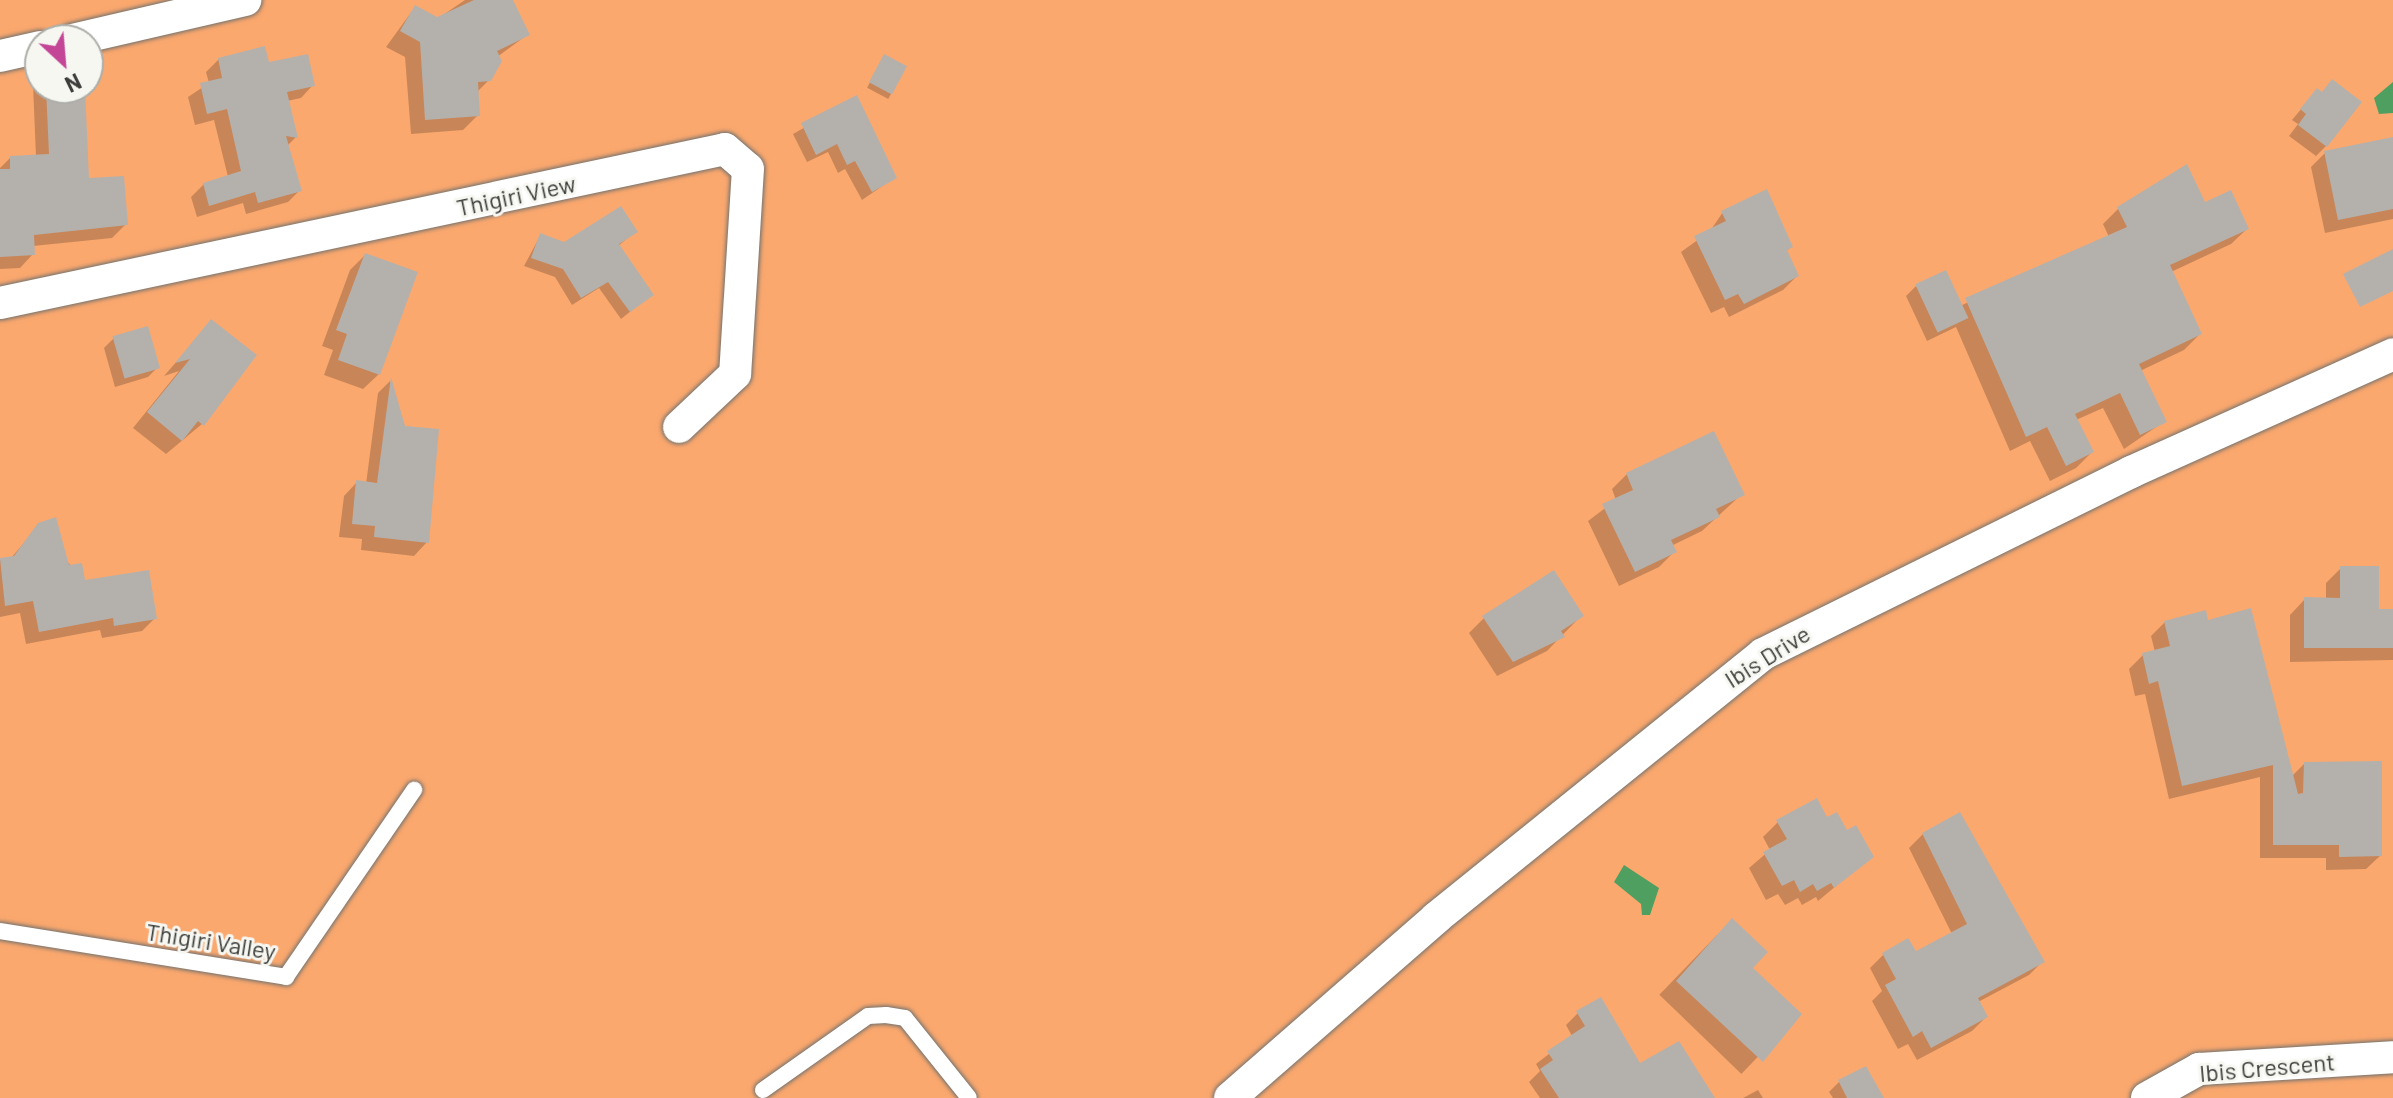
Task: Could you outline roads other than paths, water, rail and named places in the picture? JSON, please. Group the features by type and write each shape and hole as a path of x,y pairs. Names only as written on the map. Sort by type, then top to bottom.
{"street":[{"path":"104,33 245,0"},
{"path":"0,56 24,51"},
{"name":"Thigiri View","path":"0,303 725,149 748,169 735,374 679,427"},
{"name":"Ibis Drive","path":"1230,1098 1448,908 1763,654 2117,479 2393,354"},
{"name":"Ibis Crescent","path":"2147,1098 2199,1069 2393,1057"}],"lane":[{"name":"Thigiri Valley","path":"0,931 286,977 414,790"},
{"path":"763,1090 868,1016 886,1015 905,1018 969,1098"}]}
